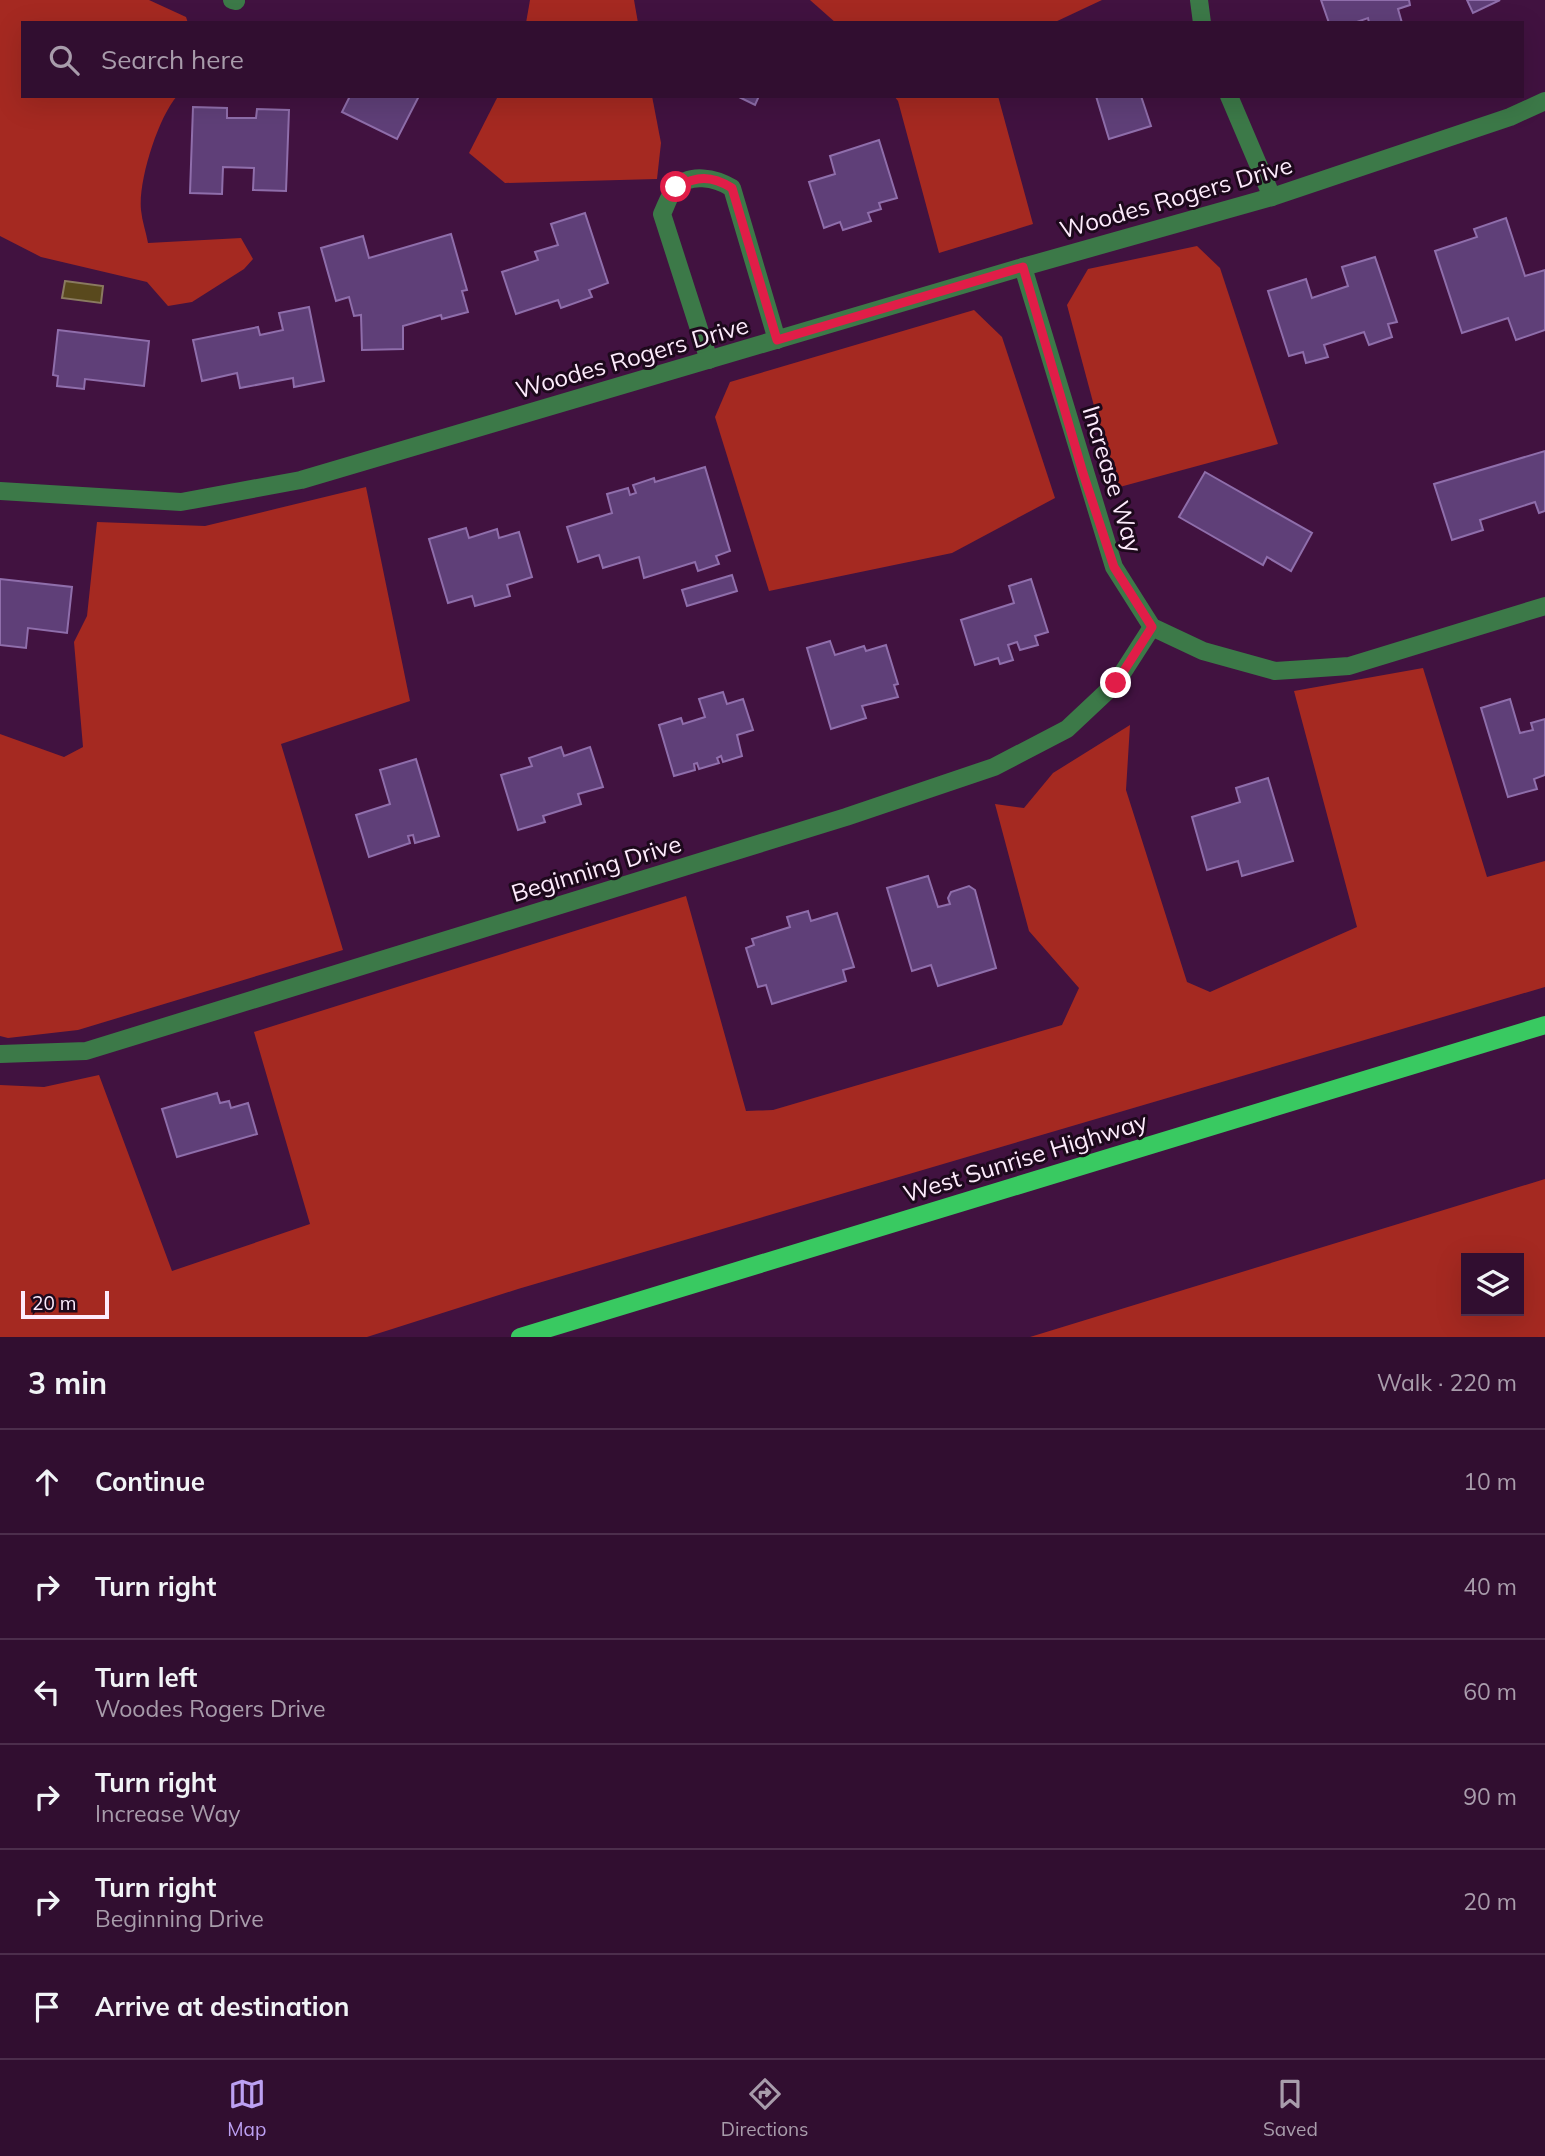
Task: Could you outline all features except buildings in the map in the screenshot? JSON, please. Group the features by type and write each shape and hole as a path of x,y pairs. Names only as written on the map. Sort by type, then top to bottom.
{"main road":[{"name":"West Sunrise Highway","path":"520,1337 1545,1025"}],"street":[{"path":"1199,0 1202,21"},
{"path":"1230,98 1272,197"},
{"name":"Woodes Rogers Drive","path":"0,491 181,502 300,480 1023,267 1272,197 1510,117 1545,100"},
{"path":"709,360 662,214 676,187 692,178 720,180 732,188 777,340"},
{"name":"Increase Way","path":"1023,267 1083,473 1114,567 1152,627"},
{"path":"1152,627 1203,651 1275,671 1349,666 1545,606"},
{"name":"Beginning Drive","path":"0,1054 86,1051 832,821 994,767 1067,729 1116,683 1152,627"}],"shaded area":[{"path":"0,0 149,0 186,17 187,21 21,21 21,98 176,98 156,134 146,167 141,210 148,243 241,238 253,259 244,269 192,302 168,306 147,282 41,257 0,236"},
{"path":"530,0 634,0 638,21 526,21"},
{"path":"810,0 1102,0 1057,21 834,21"},
{"path":"497,98 652,98 661,143 657,179 505,183 469,153"},
{"path":"896,98 999,98 1033,224 939,253"},
{"path":"1197,246 1220,268 1278,444 1116,488 1067,305 1088,269"},
{"path":"65,281 103,286 101,303 62,298"},
{"path":"974,310 1002,337 1055,498 952,553 769,591 715,417 730,382"},
{"path":"366,487 410,701 281,744 343,950 78,1030 8,1038 0,1036 0,734 64,757 83,747 74,642 87,616 97,522 205,526"},
{"path":"1423,668 1487,877 1545,861 1545,987 518,1289 367,1337 0,1337 0,1085 44,1087 99,1075 172,1271 310,1224 254,1032 686,896 746,1111 773,1110 1062,1025 1079,988 1029,931 995,804 1024,808 1053,773 1130,725 1126,790 1187,982 1210,992 1357,927 1294,691"},
{"path":"1545,1179 1545,1337 1030,1337"}],"route":[{"path":"676,187 692,178 720,180 732,188 777,340 1023,267 1083,473 1114,567 1152,627 1116,683"}]}
